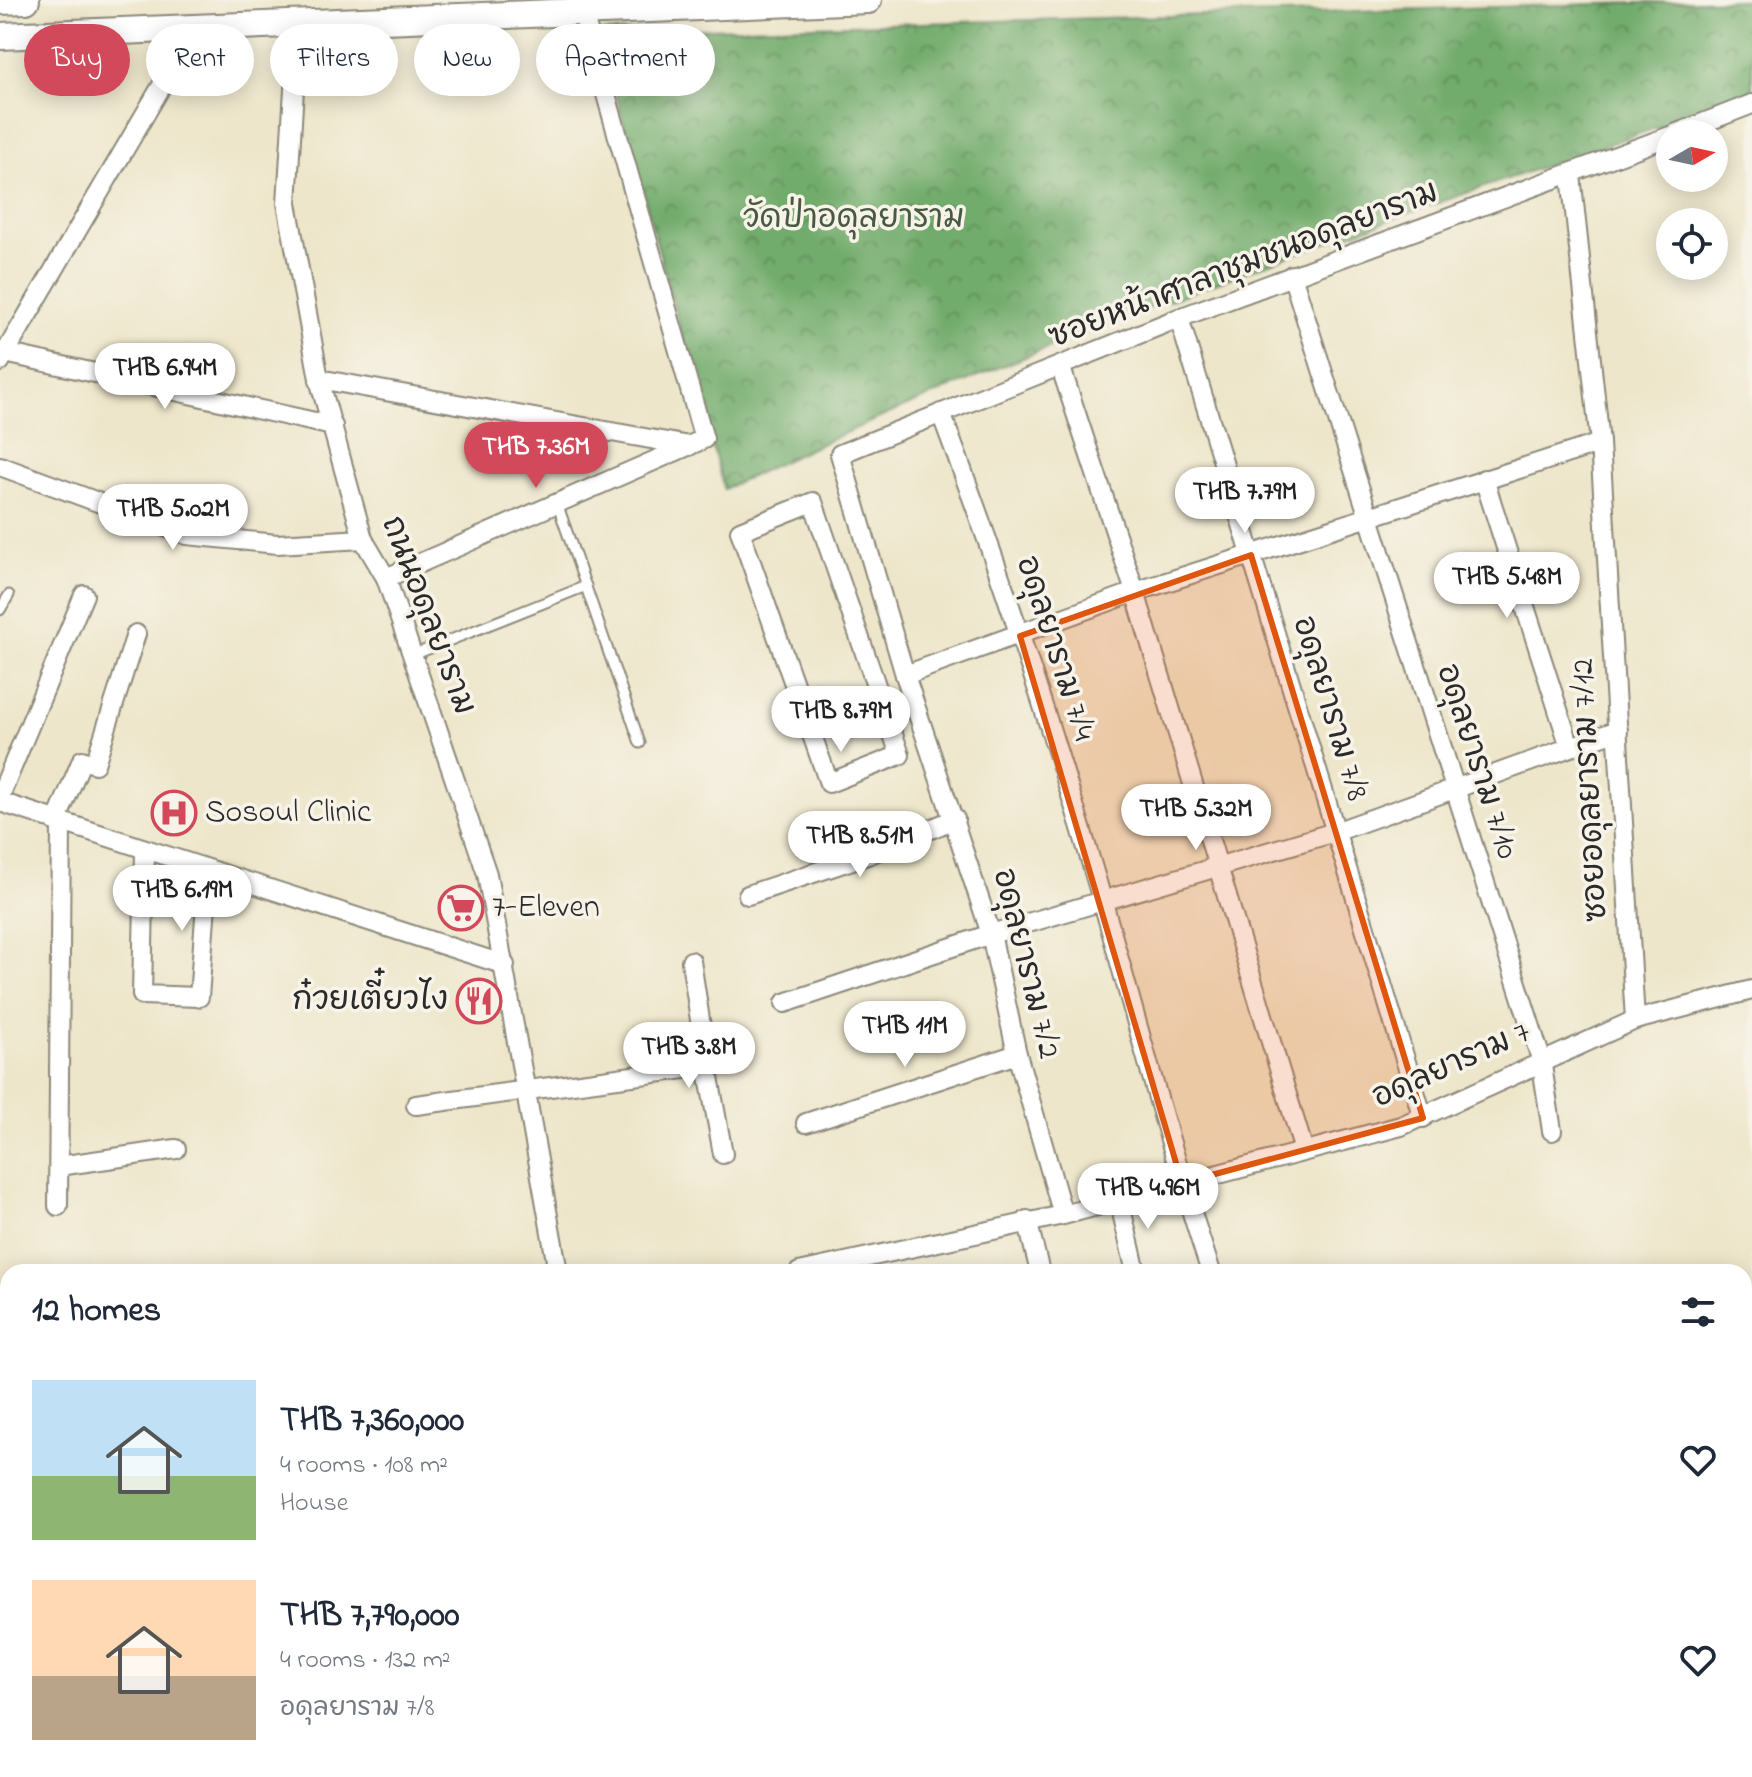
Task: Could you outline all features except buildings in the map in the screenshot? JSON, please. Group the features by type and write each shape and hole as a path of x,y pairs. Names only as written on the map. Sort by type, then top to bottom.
{"main road":[{"path":"0,1 26,0"},
{"path":"298,24 868,0"},
{"path":"0,36 146,31"}],"street":[{"path":"386,578 704,439 582,10"},
{"path":"156,96 3,357 333,426"},
{"name":"ถนนอดุลยาราม","path":"294,96 287,203 319,379 363,539 386,578 487,874 557,1264"},
{"name":"ซอยหน้าศาลาชุมชนอดุลยาราม","path":"1711,120 1752,104"},
{"name":"ซอยหน้าศาลาชุมชนอดุลยาราม","path":"840,454 1061,368 1179,318 1656,142"},
{"name":"ซอยอดุลยาราม 7/12","path":"1571,175 1600,443 1635,1020"},
{"name":"อดุลยาราม 7/10","path":"1292,275 1366,517 1541,1059 1552,1131"},
{"name":"อดุลยาราม 7/8","path":"1179,318 1423,1118"},
{"path":"1061,368 1135,592 1304,1151"},
{"path":"319,379 689,446"},
{"name":"อดุลยาราม 7/4","path":"941,413 1020,636 1103,903 1182,1183 1208,1264"},
{"path":"905,675 1135,592 1600,443"},
{"name":"อดุลยาราม 7/2","path":"840,454 905,675 991,934 1017,1054 1063,1215"},
{"path":"0,466 187,535 277,544 363,539"},
{"path":"1484,479 1570,747"},
{"path":"813,502 855,623 900,755 829,783 740,531 813,502"},
{"path":"84,595 0,799 58,823 505,965"},
{"path":"855,623 887,612"},
{"path":"58,1206 58,823 82,760 95,764 136,634"},
{"path":"785,1003 991,934 1335,832 1618,730"},
{"path":"748,895 870,854 955,819"},
{"path":"145,850 142,995 199,997 206,904 145,882"},
{"path":"691,961 723,1154"},
{"name":"อดุลยาราม 7","path":"834,1264 1027,1220 1063,1215 1423,1118 1541,1059 1635,1020 1752,990"},
{"path":"806,1123 1017,1054"},
{"path":"416,1105 707,1066"},
{"path":"59,1166 176,1149"},
{"path":"1119,1200 1134,1264"},
{"path":"1027,1220 1038,1264"}],"lane":[{"path":"557,503 640,743"},
{"path":"413,655 586,586"},
{"path":"0,610 9,595"}],"highlighted area":[{"path":"1251,555 1423,1118 1182,1183 1020,636"}],"green space":[{"name":"วัดป่าอดุลยาราม","path":"1746,0 1752,2 1752,95 1679,120 1656,120 1656,128 1362,230 1103,326 849,431 724,489 617,96 715,96 715,29"}],"place":[{"name":"Sosoul Clinic","path":"174,813"},
{"name":"7-Eleven","path":"461,908"},
{"name":"ก๋วยเตี๋ยวไง","path":"479,1001"}]}
